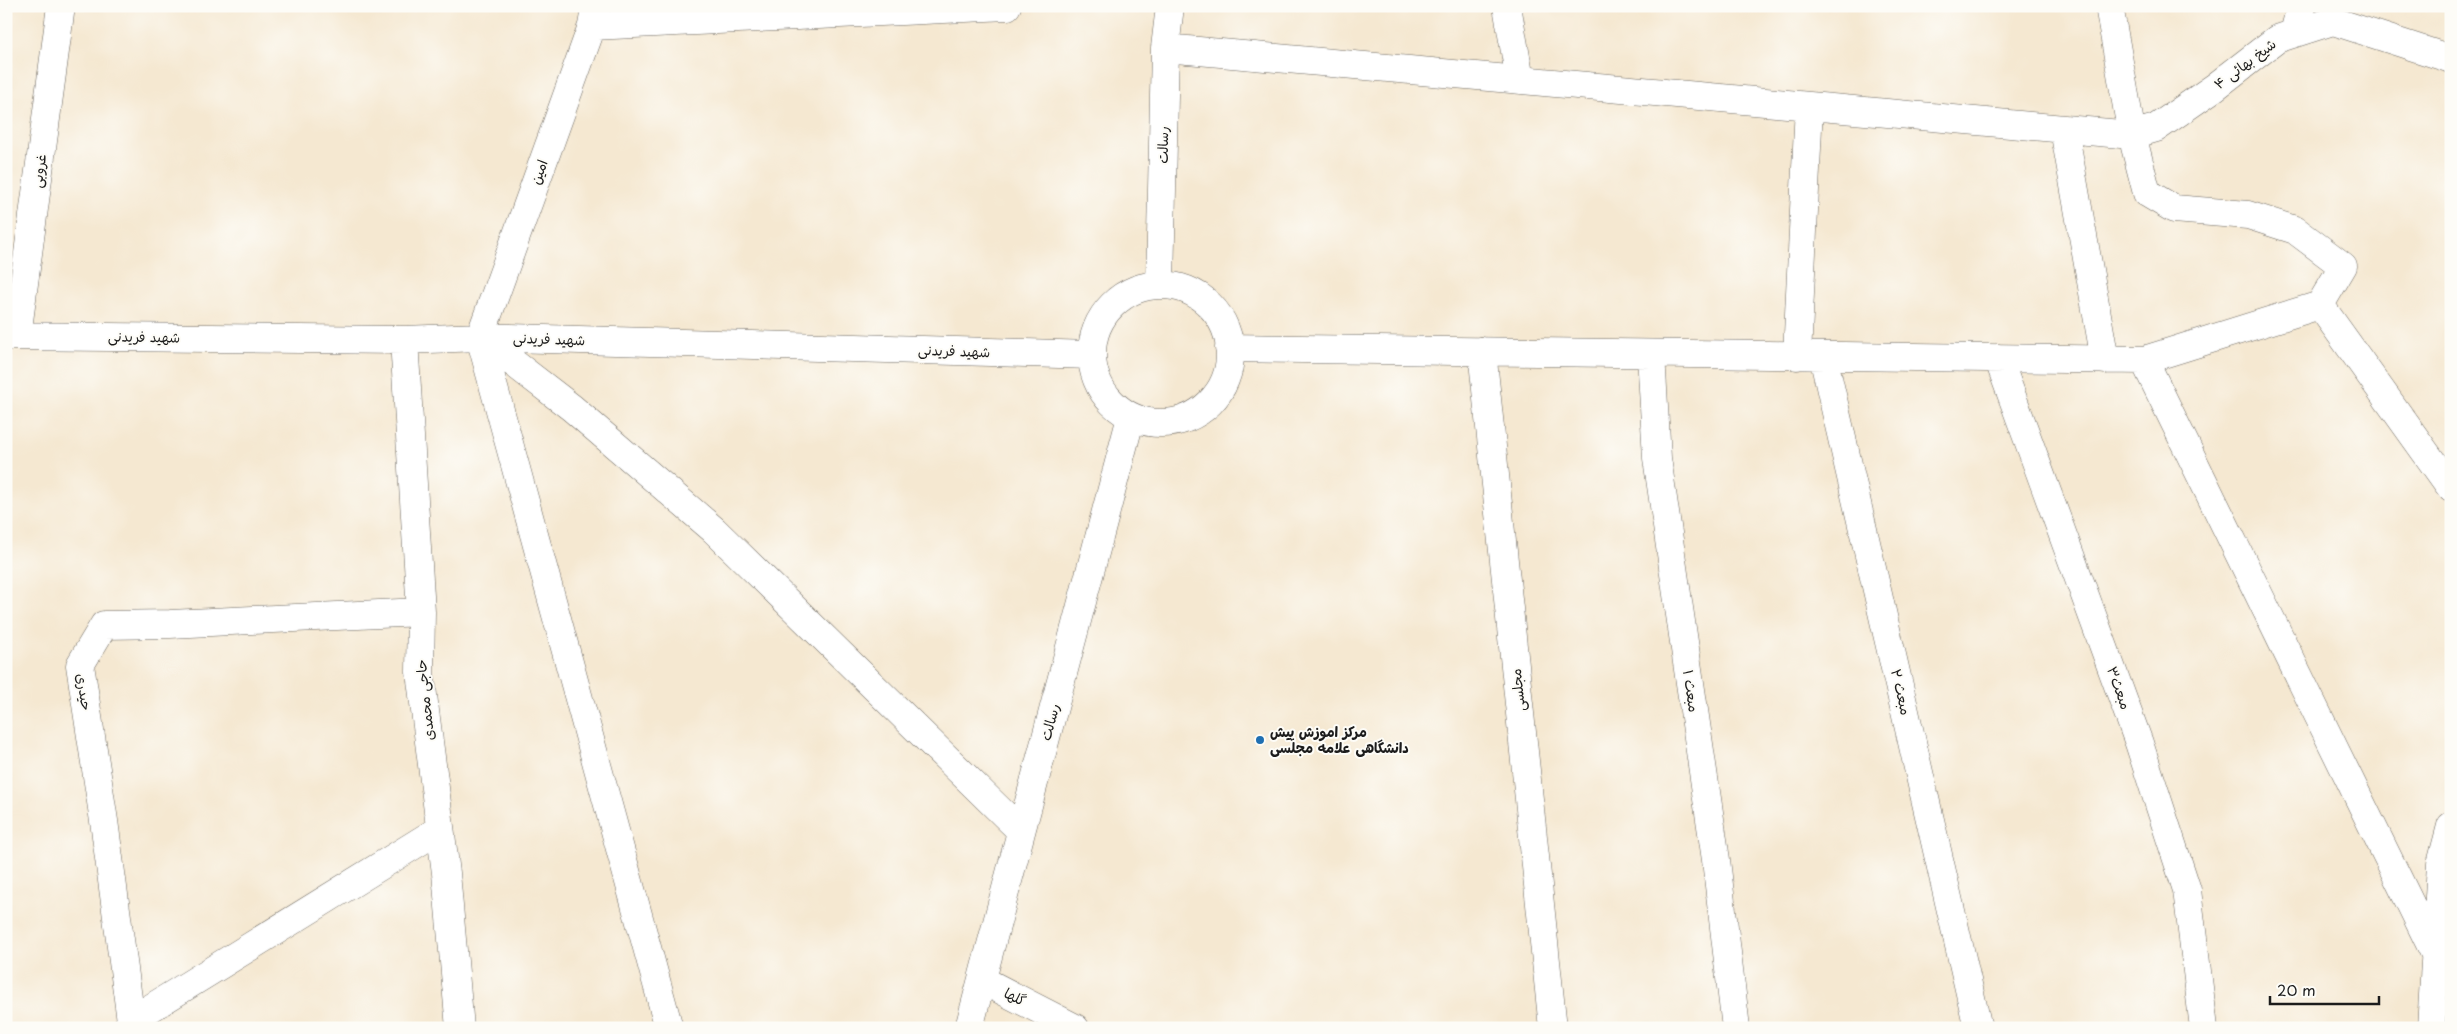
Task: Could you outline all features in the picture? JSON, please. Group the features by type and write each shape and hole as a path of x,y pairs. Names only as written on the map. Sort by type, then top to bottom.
{"street":[{"name":"غروبی","path":"11,336 60,6"},
{"path":"594,16 1007,6"},
{"name":"رسالت","path":"1160,284 1165,48 1170,6"},
{"path":"1508,6 1520,80"},
{"path":"1229,348 2144,360 2320,305 2343,266 2295,230 2248,215 2174,208 2147,193 2132,135 2109,6"},
{"path":"2294,34 2301,6"},
{"name":"امین","path":"480,337 594,16"},
{"name":"شیخ بهائی ۴","path":"2132,135 2156,128 2215,88 2277,38 2333,21 2451,59"},
{"path":"1165,48 2132,135"},
{"name":"مبعث ۲","path":"1808,106 1810,356 1978,1028"},
{"path":"2064,129 2105,360"},
{"path":"1160,284 1180,288 1199,296 1214,310 1225,328 1229,348 1227,372 1217,394 1200,411 1178,421 1154,423 1131,417 1115,406 1102,392 1094,374 1092,355 1094,333 1104,314 1114,304 1138,288 1160,284"},
{"path":"2320,305 2451,488"},
{"name":"شهید فریدنی","path":"11,336 404,340 480,337 1092,355"},
{"path":"480,337 572,408 714,530 1021,831"},
{"path":"480,337 669,1028"},
{"name":"حاجی محمدی","path":"404,340 421,612 420,672 440,829 460,1028"},
{"name":"مجلسی","path":"1482,351 1553,1028"},
{"name":"مبعث ۱","path":"1651,354 1657,458 1716,860 1736,1028"},
{"name":"مبعث۳","path":"1998,358 2140,743 2187,890 2204,1028"},
{"path":"2144,360 2435,954"},
{"name":"رسالت","path":"969,1028 1131,417"},
{"name":"حیدری","path":"131,1024 104,821 80,665 104,625 170,624 421,612"},
{"path":"2432,1028 2435,954 2451,826"},
{"path":"131,1024 440,829"},
{"name":"گلها","path":"982,980 1075,1028"}],"place":[{"name":"مرکز اموزش پیش دانشگاهی علامه مجلسی","path":"1260,740"}]}
